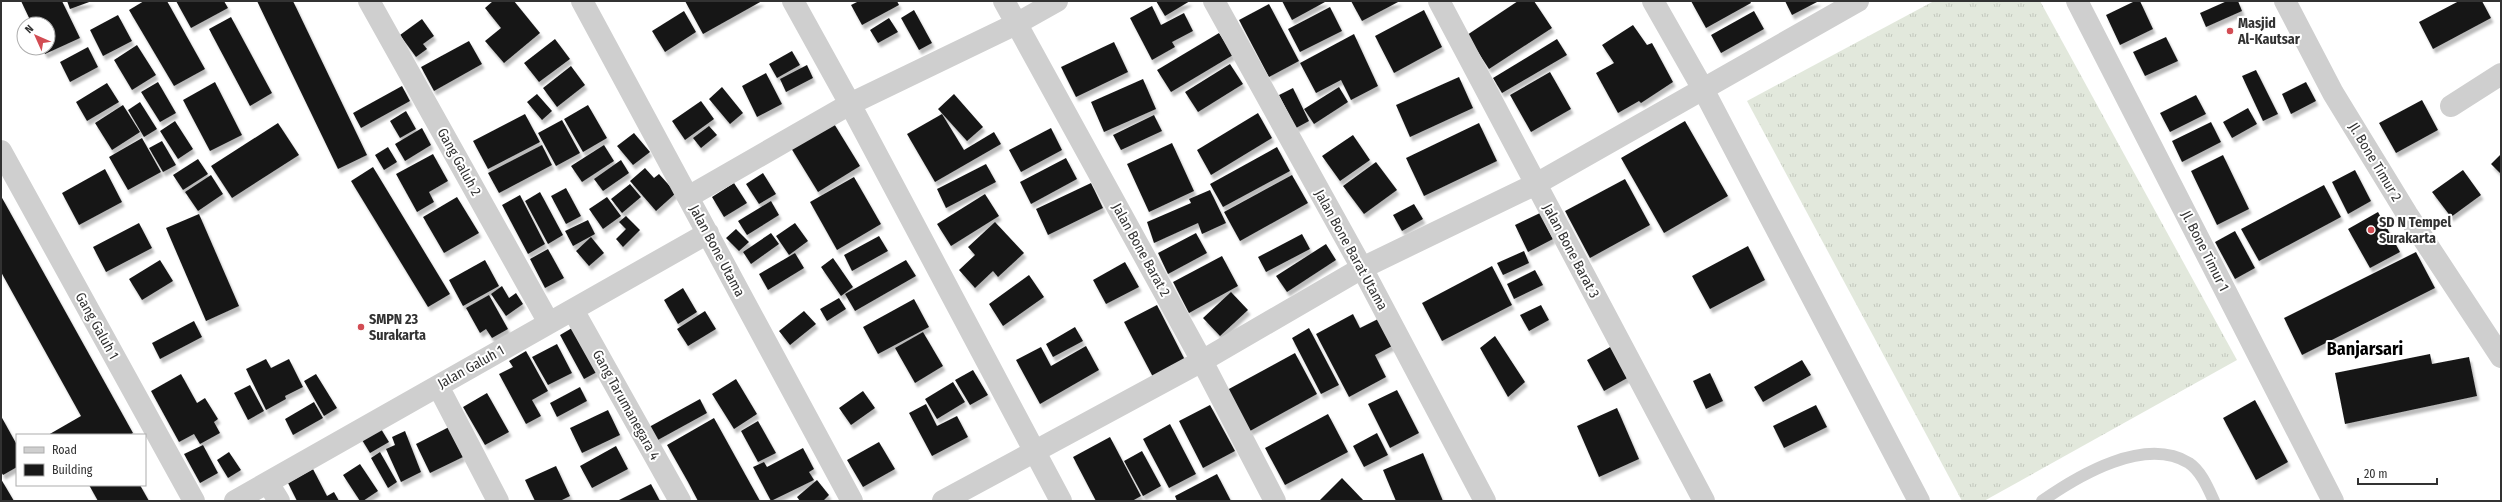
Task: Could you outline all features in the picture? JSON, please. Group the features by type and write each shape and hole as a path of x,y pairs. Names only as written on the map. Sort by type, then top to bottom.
{"street":[{"name":"Gang Galuh 2","path":"369,1 548,324"},
{"name":"Jalan Bone Utama","path":"582,1 852,501"},
{"path":"793,1 850,104 1061,501"},
{"name":"Jalan Bone Barat 2","path":"1004,1 1202,361 1276,501"},
{"path":"688,197 850,104 1016,24 1057,1"},
{"name":"Jalan Bone Barat Utama","path":"1214,1 1362,268 1485,501"},
{"name":"Jalan Bone Barat 3","path":"1438,1 1704,501"},
{"path":"1654,1 1703,89 1919,501"},
{"path":"943,501 1202,361 1362,268 1536,184 1858,1"},
{"name":"Jl. Bone Timur 1","path":"2077,1 2333,501"},
{"name":"Jl. Bone Timur 2","path":"2292,4 2333,93 2406,214 2501,357"},
{"path":"2451,106 2501,74"},
{"name":"Gang Galuh 1","path":"1,151 194,501"},
{"name":"Jalan Galuh 1","path":"235,501 273,492 438,386 708,233"},
{"name":"Gang Tarumanegara 4","path":"573,310 680,501"},
{"path":"438,386 498,501"}],"lane":[{"path":"2042,501 2088,472 2144,454 2167,455 2189,464 2205,481 2214,501"}],"green space":[{"path":"1934,1 2040,1 2237,360 1984,501 1962,501 1747,101"}],"building":[{"path":"21,1 62,1 80,38 56,49 56,16 28,16"},
{"path":"67,1 92,1 70,9"},
{"path":"144,1 167,1 205,69 174,86 129,10"},
{"path":"176,1 224,1 228,8 191,28"},
{"path":"257,1 293,1 367,155 338,169"},
{"path":"493,1 514,1 540,33 504,63 485,41 501,28 485,8"},
{"path":"685,1 762,1 703,34"},
{"path":"859,1 897,1 899,5 862,25 851,5"},
{"path":"1156,1 1190,1 1165,16"},
{"path":"1282,1 1325,1 1325,2 1292,20"},
{"path":"1351,1 1400,1 1362,21"},
{"path":"1518,1 1534,1 1552,28 1489,69 1467,35"},
{"path":"1691,1 1750,1 1751,3 1706,28"},
{"path":"1785,1 1819,1 1792,15"},
{"path":"2135,1 2140,1 2153,29 2120,45 2106,15"},
{"path":"2227,1 2238,1 2242,11 2206,27 2200,13"},
{"path":"2459,1 2482,1 2491,18 2433,49 2419,22"},
{"path":"1269,4 1299,61 1269,77 1239,20"},
{"path":"1152,6 1161,25 1184,13 1193,31 1172,42 1175,47 1152,60 1130,18"},
{"path":"1330,7 1342,31 1300,52 1288,29"},
{"path":"914,10 932,43 919,50 901,18"},
{"path":"1424,10 1442,47 1394,73 1375,36"},
{"path":"684,11 696,32 665,52 652,31"},
{"path":"1754,11 1764,29 1721,53 1711,35"},
{"path":"118,15 132,41 103,56 90,30"},
{"path":"231,17 272,93 250,106 209,29"},
{"path":"889,18 898,32 878,43 870,30"},
{"path":"422,19 434,36 423,44 427,49 416,57 400,35"},
{"path":"1633,25 1647,45 1652,43 1673,82 1641,103 1639,101 1618,113 1596,73 1614,63 1602,45"},
{"path":"1219,33 1233,55 1171,92 1157,70"},
{"path":"1354,34 1378,86 1351,100 1341,80 1316,93 1300,63"},
{"path":"2166,37 2178,61 2145,76 2133,52"},
{"path":"555,39 570,59 539,82 524,63"},
{"path":"1557,39 1567,55 1502,93 1493,78"},
{"path":"469,41 482,64 434,91 421,67"},
{"path":"1114,42 1128,72 1076,97 1061,67"},
{"path":"137,45 156,75 132,90 114,60"},
{"path":"88,47 98,67 70,82 60,62"},
{"path":"792,51 800,65 777,78 769,64"},
{"path":"1230,64 1243,84 1198,112 1185,92"},
{"path":"807,65 813,78 786,92 780,79"},
{"path":"571,66 585,85 557,107 543,88"},
{"path":"2256,70 2278,114 2263,121 2242,76"},
{"path":"1550,72 1571,109 1531,132 1510,95"},
{"path":"766,73 782,104 757,117 742,86"},
{"path":"1459,77 1473,108 1410,137 1396,105"},
{"path":"1143,79 1156,109 1104,132 1091,102"},
{"path":"158,82 176,113 160,122 141,92"},
{"path":"215,82 242,135 210,151 183,100"},
{"path":"2306,82 2316,101 2291,114 2282,94"},
{"path":"107,83 119,102 87,121 76,102"},
{"path":"402,86 410,101 361,128 353,113"},
{"path":"722,87 743,113 730,124 709,99"},
{"path":"1339,87 1348,102 1314,124 1304,109"},
{"path":"1293,88 1309,121 1296,128 1279,95"},
{"path":"537,94 552,111 542,120 527,102"},
{"path":"954,94 983,127 967,141 938,109"},
{"path":"2196,95 2206,114 2170,132 2160,113"},
{"path":"2422,100 2438,130 2396,153 2379,123"},
{"path":"701,101 714,119 685,140 672,121"},
{"path":"140,102 157,129 144,137 128,110"},
{"path":"123,105 140,132 112,150 95,123"},
{"path":"588,105 607,138 583,152 564,119"},
{"path":"2248,108 2257,124 2232,138 2223,122"},
{"path":"406,111 416,129 400,138 390,121"},
{"path":"1258,113 1272,138 1211,175 1197,150"},
{"path":"525,114 540,142 488,169 473,141"},
{"path":"942,114 964,150 994,132 1001,144 935,182 907,134"},
{"path":"1154,115 1162,131 1121,150 1113,135"},
{"path":"562,120 580,153 556,166 538,133"},
{"path":"175,121 193,149 178,159 160,131"},
{"path":"1685,121 1728,196 1664,233 1621,158"},
{"path":"833,122 860,166 818,192 791,148"},
{"path":"2211,122 2221,142 2182,162 2172,141"},
{"path":"278,123 299,155 232,198 211,166"},
{"path":"1479,123 1497,161 1424,196 1406,158"},
{"path":"709,126 717,135 701,148 693,138"},
{"path":"422,128 431,145 405,161 395,144"},
{"path":"1051,128 1062,150 1021,172 1009,150"},
{"path":"634,133 650,152 633,165 617,146"},
{"path":"1353,135 1370,160 1340,181 1322,156"},
{"path":"142,138 161,172 128,190 109,157"},
{"path":"162,141 176,165 163,172 149,148"},
{"path":"1172,143 1194,191 1149,212 1127,164"},
{"path":"542,145 552,165 499,193 488,173"},
{"path":"604,145 614,161 582,182 571,166"},
{"path":"388,147 397,162 384,170 375,155"},
{"path":"1277,147 1290,171 1223,207 1210,184"},
{"path":"433,154 448,181 429,192 434,202 417,212 396,174"},
{"path":"2501,154 2501,174 2491,164"},
{"path":"2223,155 2249,209 2217,225 2191,171"},
{"path":"1066,158 1077,179 1031,204 1020,182"},
{"path":"198,159 208,174 183,190 173,175"},
{"path":"621,160 629,173 603,191 594,179"},
{"path":"1376,162 1397,190 1364,214 1343,186"},
{"path":"986,164 996,182 946,208 937,189"},
{"path":"373,167 450,294 428,307 351,181"},
{"path":"645,168 654,178 659,174 676,193 656,211 630,181"},
{"path":"105,169 122,202 79,225 62,193"},
{"path":"2355,170 2371,201 2348,214 2332,182"},
{"path":"2463,170 2481,195 2451,217 2432,192"},
{"path":"763,173 776,194 759,204 746,184"},
{"path":"211,175 223,194 198,211 185,192"},
{"path":"1292,175 1308,203 1240,241 1224,212"},
{"path":"854,177 881,224 837,250 810,202"},
{"path":"1625,179 1650,225 1590,258 1565,211"},
{"path":"734,183 747,203 724,217 712,197"},
{"path":"1091,183 1103,208 1048,235 1036,209"},
{"path":"630,184 641,197 622,213 611,199"},
{"path":"2324,185 2341,217 2259,261 2241,229"},
{"path":"566,188 581,216 566,224 551,196"},
{"path":"1210,190 1226,223 1202,234 1198,223 1154,243 1147,222 1191,203 1189,199"},
{"path":"540,192 563,235 548,244 525,201"},
{"path":"985,194 999,216 951,246 937,224"},
{"path":"520,195 545,244 528,254 502,205"},
{"path":"1,196 133,433 50,434 81,416 1,272"},
{"path":"457,197 479,233 444,253 423,217"},
{"path":"607,197 621,216 603,229 589,209"},
{"path":"771,201 779,215 747,235 738,221"},
{"path":"1414,204 1423,219 1402,231 1393,215"},
{"path":"2378,212 2400,252 2370,268 2348,229"},
{"path":"1540,213 1553,239 1528,252 1515,225"},
{"path":"199,214 239,306 206,321 166,228"},
{"path":"626,216 640,230 623,247 616,239 626,229 619,222"},
{"path":"588,220 595,234 573,246 565,231"},
{"path":"995,222 1024,253 998,277 993,271 975,288 959,270 975,255 968,247"},
{"path":"139,223 152,248 106,272 93,247"},
{"path":"795,223 808,241 789,255 776,236"},
{"path":"736,229 749,242 739,251 726,238"},
{"path":"2235,231 2255,268 2235,279 2215,242"},
{"path":"771,233 779,244 751,264 743,252"},
{"path":"1196,233 1207,253 1168,274 1158,253"},
{"path":"1302,234 1310,249 1266,272 1258,257"},
{"path":"879,236 888,251 852,271 844,255"},
{"path":"591,237 604,253 589,266 576,251"},
{"path":"1326,244 1336,260 1287,292 1276,276"},
{"path":"1748,246 1765,280 1710,309 1692,276"},
{"path":"548,249 564,278 545,288 530,259"},
{"path":"1524,251 1529,263 1503,275 1497,263"},
{"path":"2416,252 2435,288 2302,355 2284,318"},
{"path":"795,253 804,268 768,290 759,274"},
{"path":"1222,256 1238,286 1189,313 1173,282"},
{"path":"833,258 853,287 841,296 821,267"},
{"path":"160,260 173,281 142,300 129,279"},
{"path":"485,260 499,286 463,306 449,280"},
{"path":"906,260 916,276 855,311 845,294"},
{"path":"1125,262 1139,287 1106,304 1093,280"},
{"path":"1492,266 1512,305 1442,341 1422,303"},
{"path":"1535,270 1543,285 1514,299 1507,284"},
{"path":"1029,275 1044,297 1003,326 989,304"},
{"path":"502,286 509,298 516,293 523,304 506,316 491,294"},
{"path":"683,288 697,312 678,324 664,300"},
{"path":"1231,292 1248,310 1220,336 1203,318"},
{"path":"489,295 508,329 492,338 486,329 480,333 466,308"},
{"path":"839,298 846,309 827,321 820,309"},
{"path":"914,299 929,327 878,354 863,327"},
{"path":"1157,305 1185,360 1153,377 1124,322"},
{"path":"1541,305 1549,320 1529,331 1520,315"},
{"path":"705,311 716,329 688,346 677,329"},
{"path":"804,311 816,324 790,345 779,331"},
{"path":"1353,314 1360,328 1380,318 1394,345 1375,355 1386,377 1349,397 1316,334"},
{"path":"194,321 202,337 160,359 152,343"},
{"path":"1075,327 1083,341 1053,357 1046,344"},
{"path":"572,328 597,372 584,379 560,335"},
{"path":"1309,328 1339,385 1321,394 1292,338"},
{"path":"923,332 943,366 915,383 895,348"},
{"path":"1495,336 1525,382 1508,397 1480,348"},
{"path":"557,344 572,373 548,385 532,357"},
{"path":"1086,346 1099,370 1040,404 1016,360 1041,347 1051,366"},
{"path":"1612,346 1629,377 1604,391 1587,360"},
{"path":"526,351 548,391 532,400 541,416 526,424 499,374 513,367 509,361"},
{"path":"1295,353 1317,394 1250,431 1227,390"},
{"path":"2430,354 2432,364 2469,357 2477,396 2345,424 2335,373"},
{"path":"266,359 271,368 289,359 303,387 285,396 286,399 266,410 246,369"},
{"path":"1802,360 1811,375 1763,402 1754,387"},
{"path":"973,370 988,395 970,405 955,380"},
{"path":"1710,373 1723,401 1706,409 1693,381"},
{"path":"181,374 197,403 205,398 218,419 214,422 220,433 200,444 194,434 179,442 151,391"},
{"path":"316,374 337,408 324,416 304,381"},
{"path":"736,379 757,414 734,429 712,394"},
{"path":"953,382 965,402 937,419 925,399"},
{"path":"250,385 264,411 248,420 234,393"},
{"path":"580,387 587,401 557,417 550,403"},
{"path":"1397,390 1419,433 1390,448 1368,404"},
{"path":"863,391 875,408 851,425 839,408"},
{"path":"487,393 509,432 485,445 463,407"},
{"path":"700,399 707,413 656,441 649,427"},
{"path":"2255,400 2288,462 2256,480 2223,418"},
{"path":"314,402 323,418 293,435 285,419"},
{"path":"926,404 937,426 957,416 968,437 932,456 909,413"},
{"path":"1210,405 1235,451 1203,468 1179,421"},
{"path":"1816,405 1827,427 1784,448 1773,426"},
{"path":"1617,408 1639,459 1599,477 1577,426"},
{"path":"608,410 620,435 582,453 570,428"},
{"path":"1328,414 1348,452 1285,485 1265,448"},
{"path":"1,416 16,443 16,468 3,475 1,472"},
{"path":"714,418 760,501 698,501 667,445"},
{"path":"758,421 776,453 758,462 741,431"},
{"path":"378,424 389,442 370,453 359,435"},
{"path":"1170,424 1196,474 1169,488 1143,439"},
{"path":"449,427 463,457 430,473 416,444"},
{"path":"405,431 421,472 401,482 386,449 395,445 392,437"},
{"path":"1377,433 1388,455 1364,467 1353,446"},
{"path":"1110,437 1141,496 1132,501 1096,501 1073,457"},
{"path":"879,442 895,469 863,487 847,460"},
{"path":"203,445 218,473 200,483 184,454"},
{"path":"616,446 628,469 592,488 580,466"},
{"path":"803,448 814,469 809,472 814,480 771,501 753,467 764,462 767,467"},
{"path":"1142,451 1161,486 1143,496 1124,461"},
{"path":"229,452 241,470 228,478 217,460"},
{"path":"380,452 397,482 388,488 371,458"},
{"path":"1423,453 1443,501 1396,501 1383,470"},
{"path":"360,464 378,491 363,501 360,501 343,475"},
{"path":"556,466 570,496 560,501 535,501 525,480"},
{"path":"313,469 327,496 334,492 339,501 297,501 288,483"},
{"path":"1217,474 1231,501 1177,501 1175,496"},
{"path":"1342,478 1364,501 1319,501"},
{"path":"1,479 14,501 1,501"},
{"path":"817,480 829,495 823,501 800,501 797,497"},
{"path":"651,484 660,501 617,501"},
{"path":"90,486 141,486 149,501 98,501"}],"place":[{"name":"Masjid Al-Kautsar","path":"2230,31"},
{"name":"SD N Tempel Surakarta","path":"2371,230"},
{"name":"SMPN 23 Surakarta","path":"361,327"}],"district":[{"name":"Banjarsari","path":"2365,349"}]}
